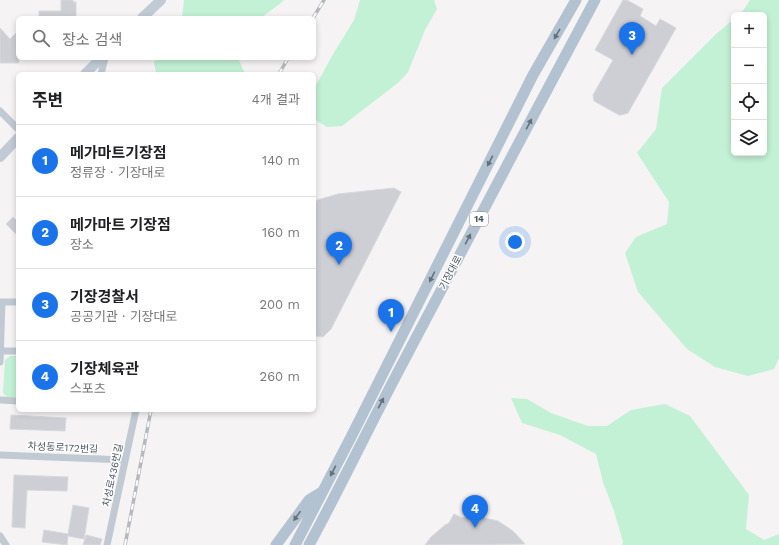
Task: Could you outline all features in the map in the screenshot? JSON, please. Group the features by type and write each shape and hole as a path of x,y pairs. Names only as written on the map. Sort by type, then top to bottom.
{"main road":[{"path":"144,16 161,0"},
{"name":"기장대로","path":"295,545 533,76 576,0"},
{"name":"기장대로","path":"309,545 434,302 595,0"},
{"path":"87,72 99,60"},
{"path":"0,157 16,140"},
{"path":"276,545 309,500 322,492"}],"street":[{"path":"102,72 104,60"},
{"path":"0,110 16,127"},
{"path":"0,362 1,302 16,302"},
{"path":"0,351 16,351"},
{"path":"0,400 16,401"},
{"name":"차성로436번길","path":"107,545 136,412"},
{"name":"차성동로172번길","path":"0,455 125,460"},
{"path":"0,536 6,545"}],"green space":[{"path":"184,0 284,0 264,16 182,16"},
{"path":"360,0 434,0 437,9 425,30 408,72 399,82 342,126 327,127 316,120 316,85 354,20"},
{"path":"750,0 779,0 779,358 774,369 748,376 715,367 687,349 638,292 625,253 636,237 667,224 669,202 637,153 656,129 662,88 715,35 731,22 731,156 767,156 767,12 742,12"},
{"path":"156,60 239,60 244,72 156,72 154,62"},
{"path":"10,356 16,356 16,397 7,397 3,393 5,360"},
{"path":"511,398 527,399 551,413 588,426 607,426 631,410 665,404 690,416 749,495 746,529 764,540 779,534 779,545 622,545 623,542 614,511 603,482 596,454 560,435 522,423"}],"building":[{"path":"61,0 73,0 73,2 76,2 76,16 39,16 39,11 61,11"},
{"path":"623,0 627,0 643,9 640,16 656,26 660,19 676,28 628,113 619,115 594,101 593,95 613,60 595,50"},
{"path":"0,28 10,39 16,33 16,60 19,60 19,63 0,63"},
{"path":"394,188 401,192 331,329 323,337 316,336 316,200 338,194"},
{"path":"13,217 16,220 16,234 6,224"},
{"path":"11,415 66,418 65,431 10,429"},
{"path":"14,475 68,477 67,491 27,490 25,528 12,527"},
{"path":"73,505 89,508 84,539 68,536 67,545 42,542 44,530 68,534"},
{"path":"454,514 462,518 480,517 498,521 513,531 525,544 425,545 431,537 449,523"},
{"path":"86,535 102,539 100,545 83,545"}],"railway":[{"path":"314,16 324,0"},
{"path":"280,72 287,60"},
{"path":"125,545 151,412"}],"place":[{"name":"기장경찰서","path":"632,55"},
{"name":"메가마트 기장점","path":"339,265"},
{"name":"메가마트기장점","path":"391,332"},
{"name":"기장체육관","path":"475,528"}]}
